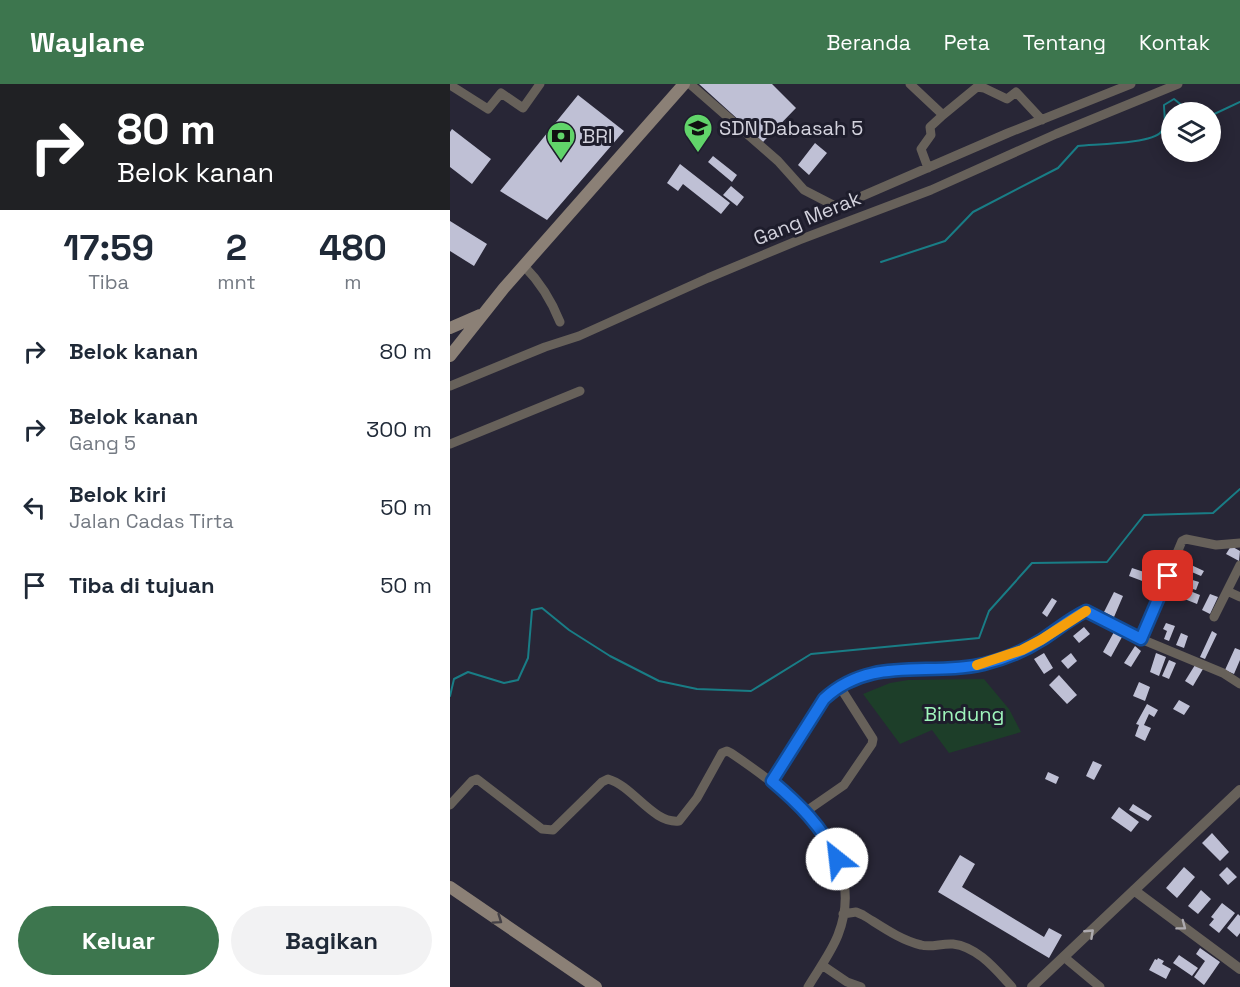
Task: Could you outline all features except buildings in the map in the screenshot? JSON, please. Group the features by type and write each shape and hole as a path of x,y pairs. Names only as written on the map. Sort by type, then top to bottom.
{"main road":[{"path":"450,356 482,314 684,84"},
{"path":"450,328 482,314"},
{"path":"450,887 589,985"}],"street":[{"path":"450,85 488,109 501,93 523,108 540,84"},
{"path":"690,84 778,161 804,190 837,207 1131,84"},
{"path":"910,84 943,115"},
{"name":"Gang Merak","path":"450,387 545,347 579,336 799,240 931,190 1066,129 1178,84"},
{"path":"927,168 921,149 931,135 930,127 977,87 1007,99 1019,88 1042,120"},
{"path":"524,266 533,275 553,306 560,322"},
{"path":"450,444 580,391"},
{"path":"1141,639 1182,541 1186,539 1216,545 1240,543"},
{"path":"1214,617 1240,564"},
{"path":"1227,591 1240,597"},
{"path":"772,781 824,699 849,681 885,670 984,664 1022,650 1086,611 1141,639 1222,673 1240,684"},
{"path":"805,812 844,785 872,744 873,739 840,687"},
{"path":"450,805 472,781 477,779 542,829 549,831 553,830 608,779 628,791 661,817 679,821 697,798 723,753 727,751 772,781 805,812 830,844 843,873 845,896 838,934 808,987"},
{"path":"1032,987 1239,791"},
{"path":"1135,891 1240,969"},
{"path":"843,914 856,912 903,939 919,945 951,944 971,950 1012,987"},
{"path":"1064,957 1100,987"},
{"path":"822,965 847,982 861,987"}],"green space":[{"name":"Bindung","path":"984,679 1009,709 1021,732 949,753 932,730 900,744 863,694 890,683 908,680"}],"waterway":[{"path":"1169,102 1174,99 1178,102"},
{"path":"1221,111 1240,102"},
{"path":"881,262 945,241 973,212 1058,168 1078,146 1135,141 1155,136 1161,132"},
{"path":"450,696 454,679 468,672 504,683 518,680 528,658 532,610 542,608 569,630 610,656 659,681 697,689 751,691 811,654 979,638 989,611 1032,563 1107,562 1144,515 1213,513 1240,489"}],"slow traffic":[{"path":"977,665 1022,650 1086,611"}],"place":[{"name":"SDN Dabasah 5","path":"698,154"},
{"name":"BRI","path":"561,162"}],"route":[{"path":"837,859 818,827 772,781 830,693 849,681 885,670 984,664 1022,650 1086,611 1090,611 1141,639 1168,576"}]}
